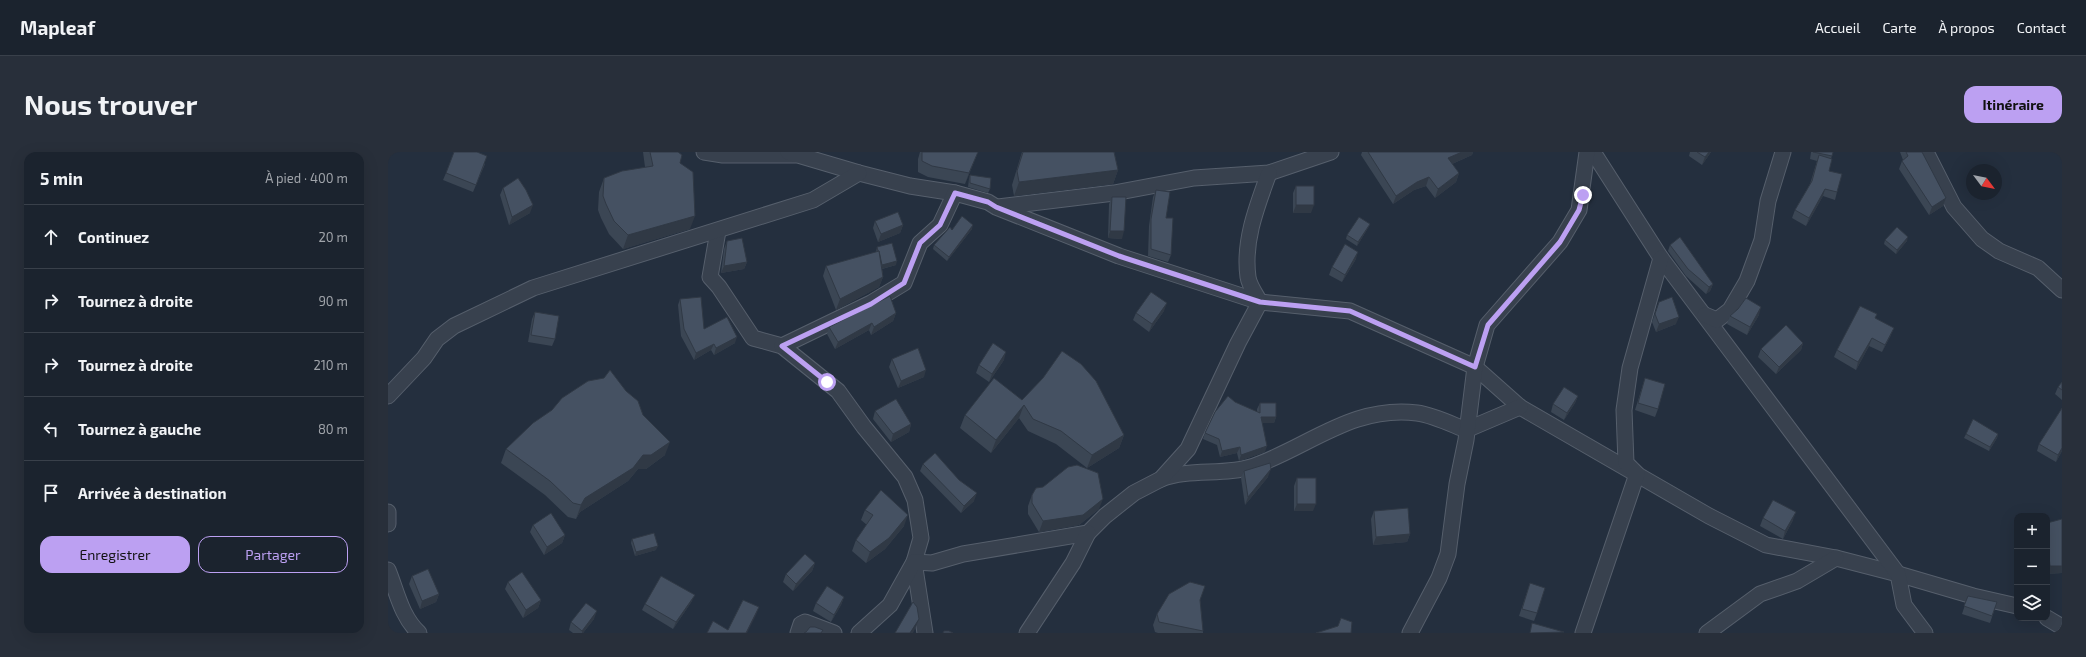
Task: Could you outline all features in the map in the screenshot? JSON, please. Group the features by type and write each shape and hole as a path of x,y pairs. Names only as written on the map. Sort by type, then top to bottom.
{"street":[{"path":"704,152 723,156 791,154 910,186 955,193 988,202 996,207 1119,256 1260,302 1350,311 1475,367 1520,407 1709,516 1766,545 1836,558 1973,596 2014,605"},
{"path":"996,207 1114,193 1194,178 1269,173 1331,152"},
{"path":"1410,633 1439,578 1448,554 1450,527 1466,440 1466,430 1475,367 1488,325 1560,242 1579,210 1587,152"},
{"path":"1593,152 1661,258 1898,574 1904,605 1925,633"},
{"path":"1705,315 1717,320 1730,310 1747,281 1762,240 1768,201 1783,152"},
{"path":"1926,152 1954,207 1982,239 1999,251 2038,268 2062,290"},
{"path":"388,396 424,358 436,339 454,326 533,288 814,200 859,173"},
{"path":"1260,302 1248,278 1248,253 1253,215 1269,173"},
{"path":"782,346 871,304 904,283 920,243 940,225 955,193"},
{"path":"718,231 710,276 753,338 782,346 838,391 864,427 905,477 915,500 921,538 914,562 890,605 859,633"},
{"path":"1637,474 1626,463 1624,410 1630,368 1661,258"},
{"path":"1161,479 1188,449 1238,343 1260,302"},
{"path":"1027,633 1073,563 1088,533 1105,516 1134,493 1161,479 1253,466 1290,450 1328,429 1363,417 1394,412 1419,413 1466,430 1520,407"},
{"path":"1583,633 1637,474"},
{"path":"388,512 388,524"},
{"path":"914,562 932,563 963,554 1088,533"},
{"path":"1707,633 1760,594 1797,581 1836,558"},
{"path":"914,562 926,633"},
{"path":"388,570 396,596 403,610 419,633"},
{"path":"798,633 801,624 805,622 834,633"}],"building":[{"path":"454,152 477,152 487,156 476,185 446,173"},
{"path":"650,152 678,152 682,155 680,163 693,172 695,216 628,235 614,221 606,204 603,196 604,178 622,171 653,166"},
{"path":"922,152 978,152 969,173 932,166 922,161"},
{"path":"1023,152 1114,152 1118,170 1019,182 1017,171"},
{"path":"1368,152 1462,152 1448,158 1459,173 1438,189 1429,177 1417,182 1396,196"},
{"path":"1697,152 1709,152 1705,157"},
{"path":"1813,152 1833,152 1832,156"},
{"path":"1906,152 1922,152 1946,198 1932,207 1902,161 1908,156"},
{"path":"1819,155 1832,159 1829,171 1842,174 1837,192 1825,189 1809,218 1795,210 1812,181"},
{"path":"970,175 991,178 990,189 970,183"},
{"path":"518,178 533,205 512,217 503,188"},
{"path":"1296,186 1314,186 1314,205 1296,205"},
{"path":"1156,190 1170,192 1166,218 1173,218 1171,255 1151,249 1151,219"},
{"path":"1112,197 1126,197 1124,231 1110,231"},
{"path":"898,212 903,225 881,234 875,221"},
{"path":"962,216 973,225 949,257 934,245 950,227 952,230"},
{"path":"1359,217 1370,224 1358,242 1347,235"},
{"path":"1897,227 1908,237 1897,250 1885,240"},
{"path":"1680,237 1713,284 1709,287 1688,269 1670,245"},
{"path":"742,238 747,262 724,266 727,241"},
{"path":"892,243 897,261 882,265 877,247"},
{"path":"1345,244 1358,252 1345,275 1332,267"},
{"path":"879,251 883,277 840,299 826,266"},
{"path":"1151,292 1167,303 1152,324 1136,313"},
{"path":"890,296 896,313 874,327 872,323 838,342 829,327"},
{"path":"701,297 704,329 727,317 737,337 716,348 714,344 696,353 684,329 680,299"},
{"path":"1672,297 1679,317 1659,324 1655,314 1659,302"},
{"path":"1746,298 1761,307 1750,327 1730,316 1738,309"},
{"path":"1860,306 1877,314 1875,318 1894,328 1885,345 1872,338 1858,362 1837,350"},
{"path":"535,312 559,316 555,339 531,335"},
{"path":"1786,325 1803,343 1779,367 1761,349"},
{"path":"993,343 1006,352 992,374 979,365"},
{"path":"918,348 926,370 901,381 892,359"},
{"path":"1062,351 1081,364 1096,381 1124,435 1092,455 1061,431 1033,419 1024,405 996,440 965,415 994,378 1022,400 1043,378"},
{"path":"610,370 626,391 638,401 643,415 670,442 651,455 643,455 633,468 585,498 581,505 573,503 550,481 506,449 533,423 552,410 562,398 588,381 604,378"},
{"path":"1645,378 1665,384 1658,409 1638,403"},
{"path":"2062,382 2062,390 2058,387"},
{"path":"1564,387 1578,396 1567,413 1553,404"},
{"path":"1228,396 1235,402 1260,413 1260,403 1276,403 1276,417 1261,417 1267,446 1241,455 1240,447 1222,451 1219,439 1205,433 1215,412"},
{"path":"896,399 911,424 893,434 875,411"},
{"path":"2062,408 2062,448 2058,455 2039,444"},
{"path":"1973,419 1998,434 1990,447 1966,434"},
{"path":"935,453 959,480 977,493 964,506 923,464"},
{"path":"1270,463 1271,469 1248,497 1244,471"},
{"path":"1077,465 1098,473 1103,499 1083,515 1043,521 1032,503 1032,495 1036,488 1043,487 1068,467"},
{"path":"1297,478 1316,478 1316,504 1297,504"},
{"path":"881,490 908,515 889,538 870,552 856,540 873,515 865,510"},
{"path":"1773,500 1796,512 1785,531 1763,518"},
{"path":"1408,508 1410,534 1376,537 1374,511"},
{"path":"551,513 565,535 547,547 533,525"},
{"path":"2062,519 2062,566 2050,566 2050,522"},
{"path":"654,533 658,546 636,552 632,539"},
{"path":"805,554 815,563 796,584 786,574"},
{"path":"428,569 439,594 422,601 412,576"},
{"path":"522,572 541,600 526,610 508,582"},
{"path":"661,576 695,595 676,622 645,604"},
{"path":"1190,582 1205,586 1200,600 1203,631 1159,622 1157,614 1169,594"},
{"path":"1530,583 1545,588 1537,613 1522,609"},
{"path":"827,586 844,597 834,615 816,603"},
{"path":"1968,596 1997,602 1992,616 1964,606"},
{"path":"743,600 759,607 746,633 707,633 713,621 728,630"},
{"path":"913,602 917,607 919,619 910,633 895,633"},
{"path":"586,603 597,611 582,631 571,622"},
{"path":"1341,618 1352,622 1351,633 1316,633 1338,626"},
{"path":"1532,623 1564,632 1530,633"},
{"path":"810,627 823,630 821,633 804,633"},
{"path":"944,631 949,631 953,633 943,633"}],"route":[{"path":"827,382 782,346 871,304 904,283 920,243 940,225 955,193 988,202 996,207 1119,256 1260,302 1350,311 1475,367 1488,325 1560,242 1579,210 1583,195"}]}
